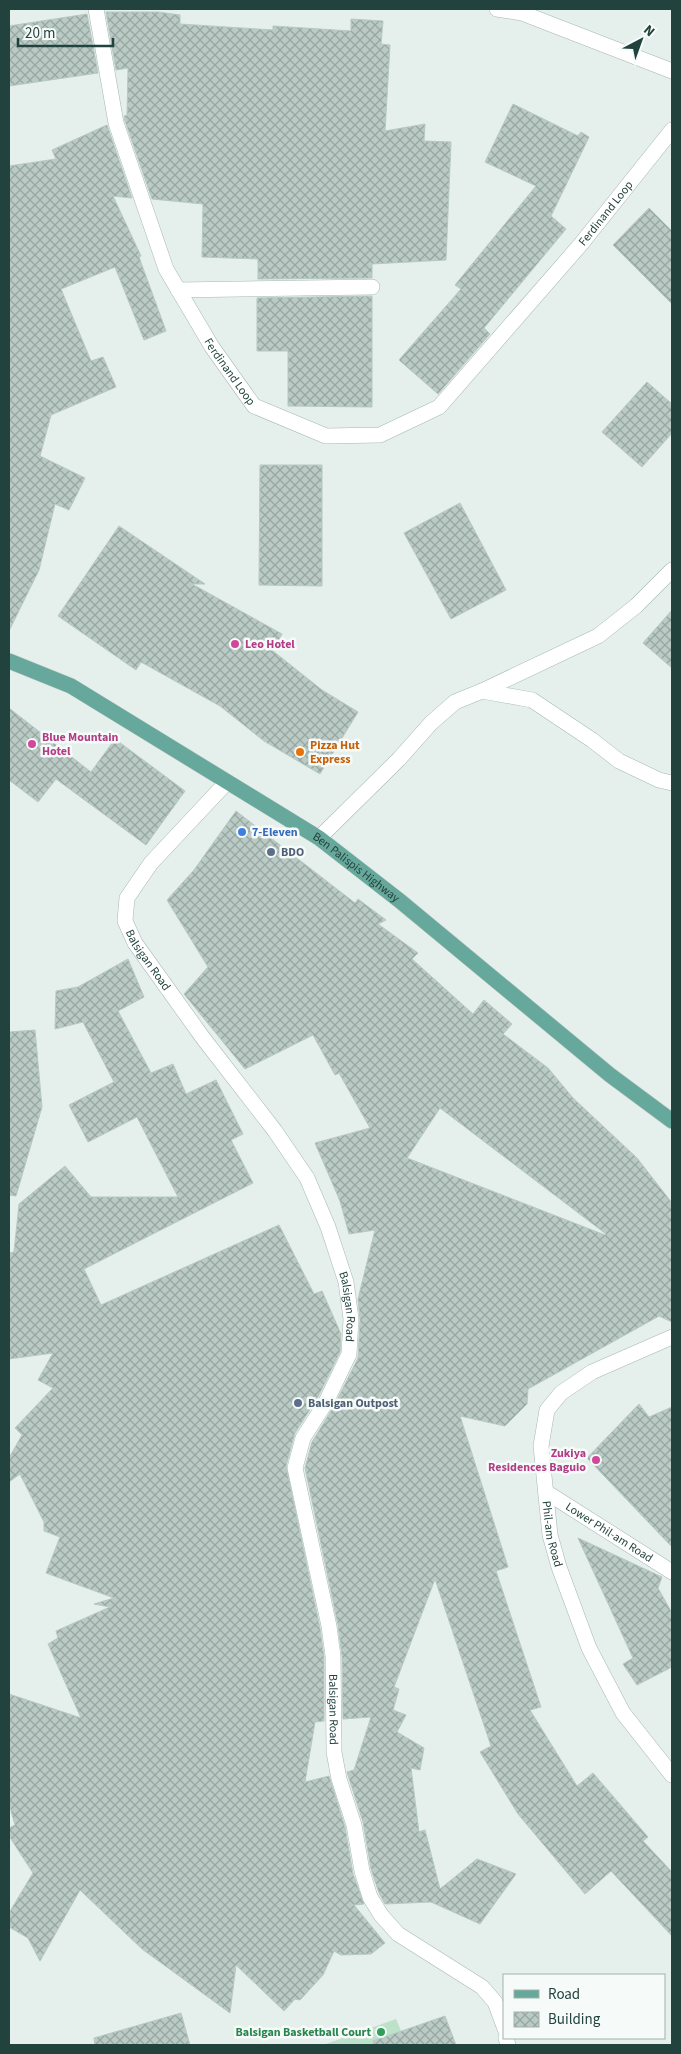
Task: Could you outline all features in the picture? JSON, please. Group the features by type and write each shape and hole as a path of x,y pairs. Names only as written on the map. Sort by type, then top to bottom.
{"main road":[{"name":"Ben Palispis Highway","path":"9,660 71,686 319,838 400,901 610,1075 672,1120"}],"street":[{"name":"Ferdinand Loop","path":"96,9 116,123 166,269 212,347 254,406 326,436 380,435 439,407 581,244 672,130"},
{"path":"497,9 522,13 672,71"},
{"path":"178,290 372,287"},
{"path":"319,838 399,759 431,723 455,702 598,636 636,606 672,570"},
{"path":"482,691 532,700 586,736 618,761 659,780 672,783"},
{"name":"Balsigan Road","path":"227,782 151,863 127,898 125,921 135,943 203,1038 275,1131 307,1178 328,1227 346,1282 351,1319 349,1354 326,1402 303,1438 295,1468 330,1626 333,1656 334,1752 339,1779 354,1825 368,1888 381,1915 398,1934 482,1987 495,2002 503,2024"},
{"name":"Phil-am Road","path":"672,1337 592,1372 561,1393 547,1410 541,1446 550,1535 559,1567 589,1648 623,1714 672,1775"},
{"name":"Lower Phil-am Road","path":"546,1492 672,1572"}],"green space":[{"name":"Balsigan Basketball Court","path":"396,2019 407,2045 323,2045"}],"building":[{"path":"106,12 158,12 180,15 180,24 273,30 273,26 351,31 351,19 383,21 381,44 390,45 385,131 425,124 424,141 451,142 446,260 372,264 372,278 258,279 258,259 202,257 203,204 152,199 124,116 127,115 128,68 116,70"},
{"path":"87,14 98,73 9,86 9,26"},
{"path":"513,104 578,136 581,132 589,137 551,216 566,229 484,328 490,334 438,394 399,360 461,289 455,285 536,186 485,162"},
{"path":"107,125 132,198 113,196 141,256 139,257 166,331 144,340 115,267 61,289 91,361 103,357 116,387 51,415 40,456 85,478 69,510 55,504 39,570 9,631 9,166 56,159 52,150"},
{"path":"649,208 672,231 672,304 613,245"},
{"path":"372,296 372,407 288,406 288,351 257,351 257,298"},
{"path":"647,382 672,404 672,433 642,467 602,432"},
{"path":"260,465 322,465 322,586 259,585"},
{"path":"460,503 506,590 451,619 404,533"},
{"path":"119,526 205,584 192,584 282,634 273,651 322,690 358,712 320,774 264,741 220,706 141,662 136,670 58,616"},
{"path":"672,610 672,668 643,643"},
{"path":"9,708 91,772 115,739 185,791 146,845 56,779 38,802 9,780"},
{"path":"236,811 355,903 358,899 386,920 378,924 418,953 412,959 473,1014 484,1000 512,1024 503,1034 548,1068 573,1098 637,1158 672,1203 672,1322 659,1316 528,1389 527,1404 505,1426 460,1416 508,1567 496,1571 541,1707 530,1710 577,1786 593,1773 648,1837 643,1841 672,1872 672,1936 611,1871 585,1894 518,1814 480,1752 491,1746 435,1579 394,1687 399,1689 393,1710 406,1715 397,1732 424,1748 420,1770 411,1768 419,1832 425,1830 440,1889 477,1859 516,1874 480,1924 431,1902 385,1904 379,1893 371,1869 363,1822 347,1772 354,1770 371,1717 343,1719 342,1656 338,1625 305,1468 312,1442 334,1406 358,1358 360,1320 358,1299 375,1230 349,1234 340,1201 315,1143 370,1128 339,1073 335,1075 313,1035 245,1069 184,994 208,967 167,900 194,870","holes":["440,1108 605,1235 407,1158"]},
{"path":"128,959 144,997 118,1011 151,1073 173,1064 186,1094 216,1080 243,1134 231,1140 253,1183 84,1269 101,1305 279,1225 314,1294 322,1291 341,1334 340,1352 318,1397 295,1433 286,1466 320,1628 324,1657 324,1721 315,1722 305,1782 329,1776 345,1827 353,1874 364,1904 354,1905 385,1943 371,1954 341,1955 334,1951 323,1975 300,2000 295,1999 284,2011 236,1965 230,2013 142,1949 80,1890 40,1961 28,1938 9,1927 9,1913 33,1873 9,1836 9,1828 15,1825 9,1804 9,1694 81,1718 48,1644 58,1638 56,1631 110,1607 94,1604 114,1598 46,1573 60,1537 44,1531 44,1522 20,1474 9,1482 9,1458 22,1435 15,1428 53,1388 38,1380 53,1353 9,1359 9,1253 14,1252 19,1204 65,1166 91,1197 178,1197 137,1117 88,1142 69,1105 114,1082 83,1022 55,1029 56,991 78,987"},
{"path":"35,1030 42,1107 16,1196 9,1195 9,1032"},
{"path":"639,1404 649,1417 672,1407 672,1547 587,1458"},
{"path":"578,1538 662,1577 658,1588 672,1613 672,1667 637,1685 623,1664 633,1658"},
{"path":"181,2013 190,2045 95,2045 94,2038"},
{"path":"445,2016 456,2045 374,2045 373,2041"}],"place":[{"name":"Leo Hotel","path":"235,644"},
{"name":"Blue Mountain Hotel","path":"32,744"},
{"name":"Pizza Hut Express","path":"300,752"},
{"name":"7-Eleven","path":"242,832"},
{"name":"BDO","path":"271,852"},
{"name":"Balsigan Outpost","path":"298,1403"},
{"name":"Zukiya Residences Baguio","path":"596,1460"},
{"name":"Balsigan Basketball Court","path":"381,2032"}]}
